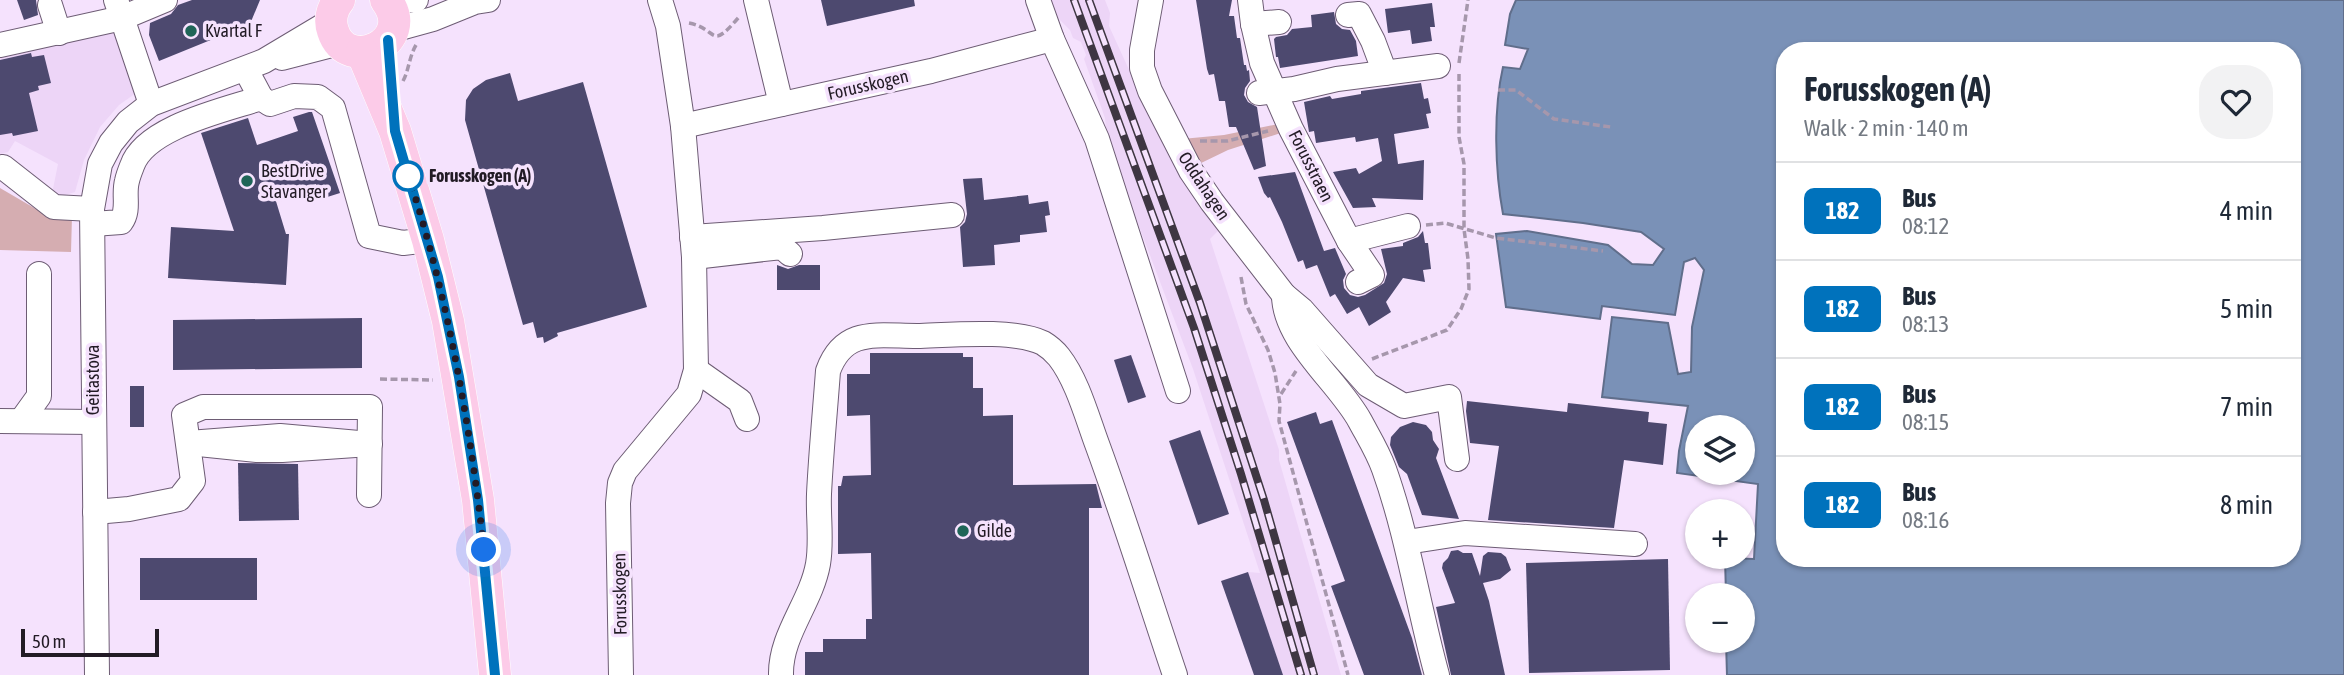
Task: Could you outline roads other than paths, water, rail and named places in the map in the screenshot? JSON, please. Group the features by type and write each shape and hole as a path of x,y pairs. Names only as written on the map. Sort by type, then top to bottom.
{"main road":[{"path":"365,17 448,321 477,489 495,675"}],"street":[{"path":"0,46 59,33 119,9 165,0"},
{"path":"443,0 481,1"},
{"name":"Forusskogen","path":"623,674 618,503 620,483 633,460 689,394 696,370 693,247 683,126 668,26 660,0"},
{"path":"1038,0 1052,40 1097,139 1178,391"},
{"path":"365,17 433,19 481,1"},
{"path":"756,1 781,104"},
{"name":"Oddahagen","path":"1148,2 1142,68 1150,91 1176,143 1212,202 1284,295 1284,306 1293,329 1359,418 1383,466 1407,542 1437,675"},
{"path":"50,5 59,33"},
{"path":"119,9 150,104"},
{"path":"1348,15 1359,14 1375,30 1390,76"},
{"name":"Geitastova","path":"97,675 92,217 100,164 128,122 150,104 255,66 365,17"},
{"path":"1248,20 1279,22"},
{"name":"Forusstraen","path":"1248,20 1255,65 1285,116 1315,175 1322,200 1362,275"},
{"name":"Forusskogen","path":"683,126 931,71 1052,40"},
{"path":"255,66 261,98 270,104 295,96 318,97 333,108 369,236 403,243 428,240"},
{"path":"1285,116 1348,88 1438,66"},
{"path":"3,167 54,207 121,222 126,215 126,183 135,157 153,138 174,127 261,98"},
{"path":"693,247 822,228 952,215"},
{"path":"1341,234 1393,228"},
{"path":"693,247 782,247 790,254"},
{"path":"11,421 39,396 39,274"},
{"path":"1284,295 1302,310 1368,385 1404,406 1449,397 1457,459"},
{"path":"781,675 784,648 813,583 818,562 819,495 828,371 833,355 851,340 868,336 965,335 1025,337 1045,344 1059,357 1078,393 1175,675"},
{"path":"696,370 740,401 747,419"},
{"path":"95,503 129,509 179,499 193,481 184,415 203,407 370,407 369,495"},
{"path":"11,421 93,422"},
{"path":"189,443 257,450 370,444"},
{"path":"1407,542 1465,533 1635,544"}],"water":[{"path":"1516,0 2344,0 2344,675 1727,675 1726,653 1755,653 1755,583 1726,583 1725,569 1755,569 1758,484 1755,484 1755,415 1686,415 1688,406 1602,397 1612,317 1668,323 1678,374 1691,372 1692,327 1704,270 1695,258 1684,262 1675,315 1602,306 1600,319 1506,307 1496,234 1527,231 1608,245 1632,264 1653,265 1664,249 1641,232 1503,214 1496,141 1500,84 1503,67 1520,69 1528,49 1505,45 1510,14"},
{"path":"1685,421 1685,474 1677,473"}],"railway":[{"path":"1074,0 1194,328 1301,675"},
{"path":"1089,0 1200,303 1264,500 1314,675"}],"place":[{"name":"Kvartal F","path":"191,31"},
{"name":"Forusskogen (A)","path":"408,176"},
{"name":"BestDrive Stavanger","path":"247,181"},
{"name":"Gilde","path":"963,531"}]}
